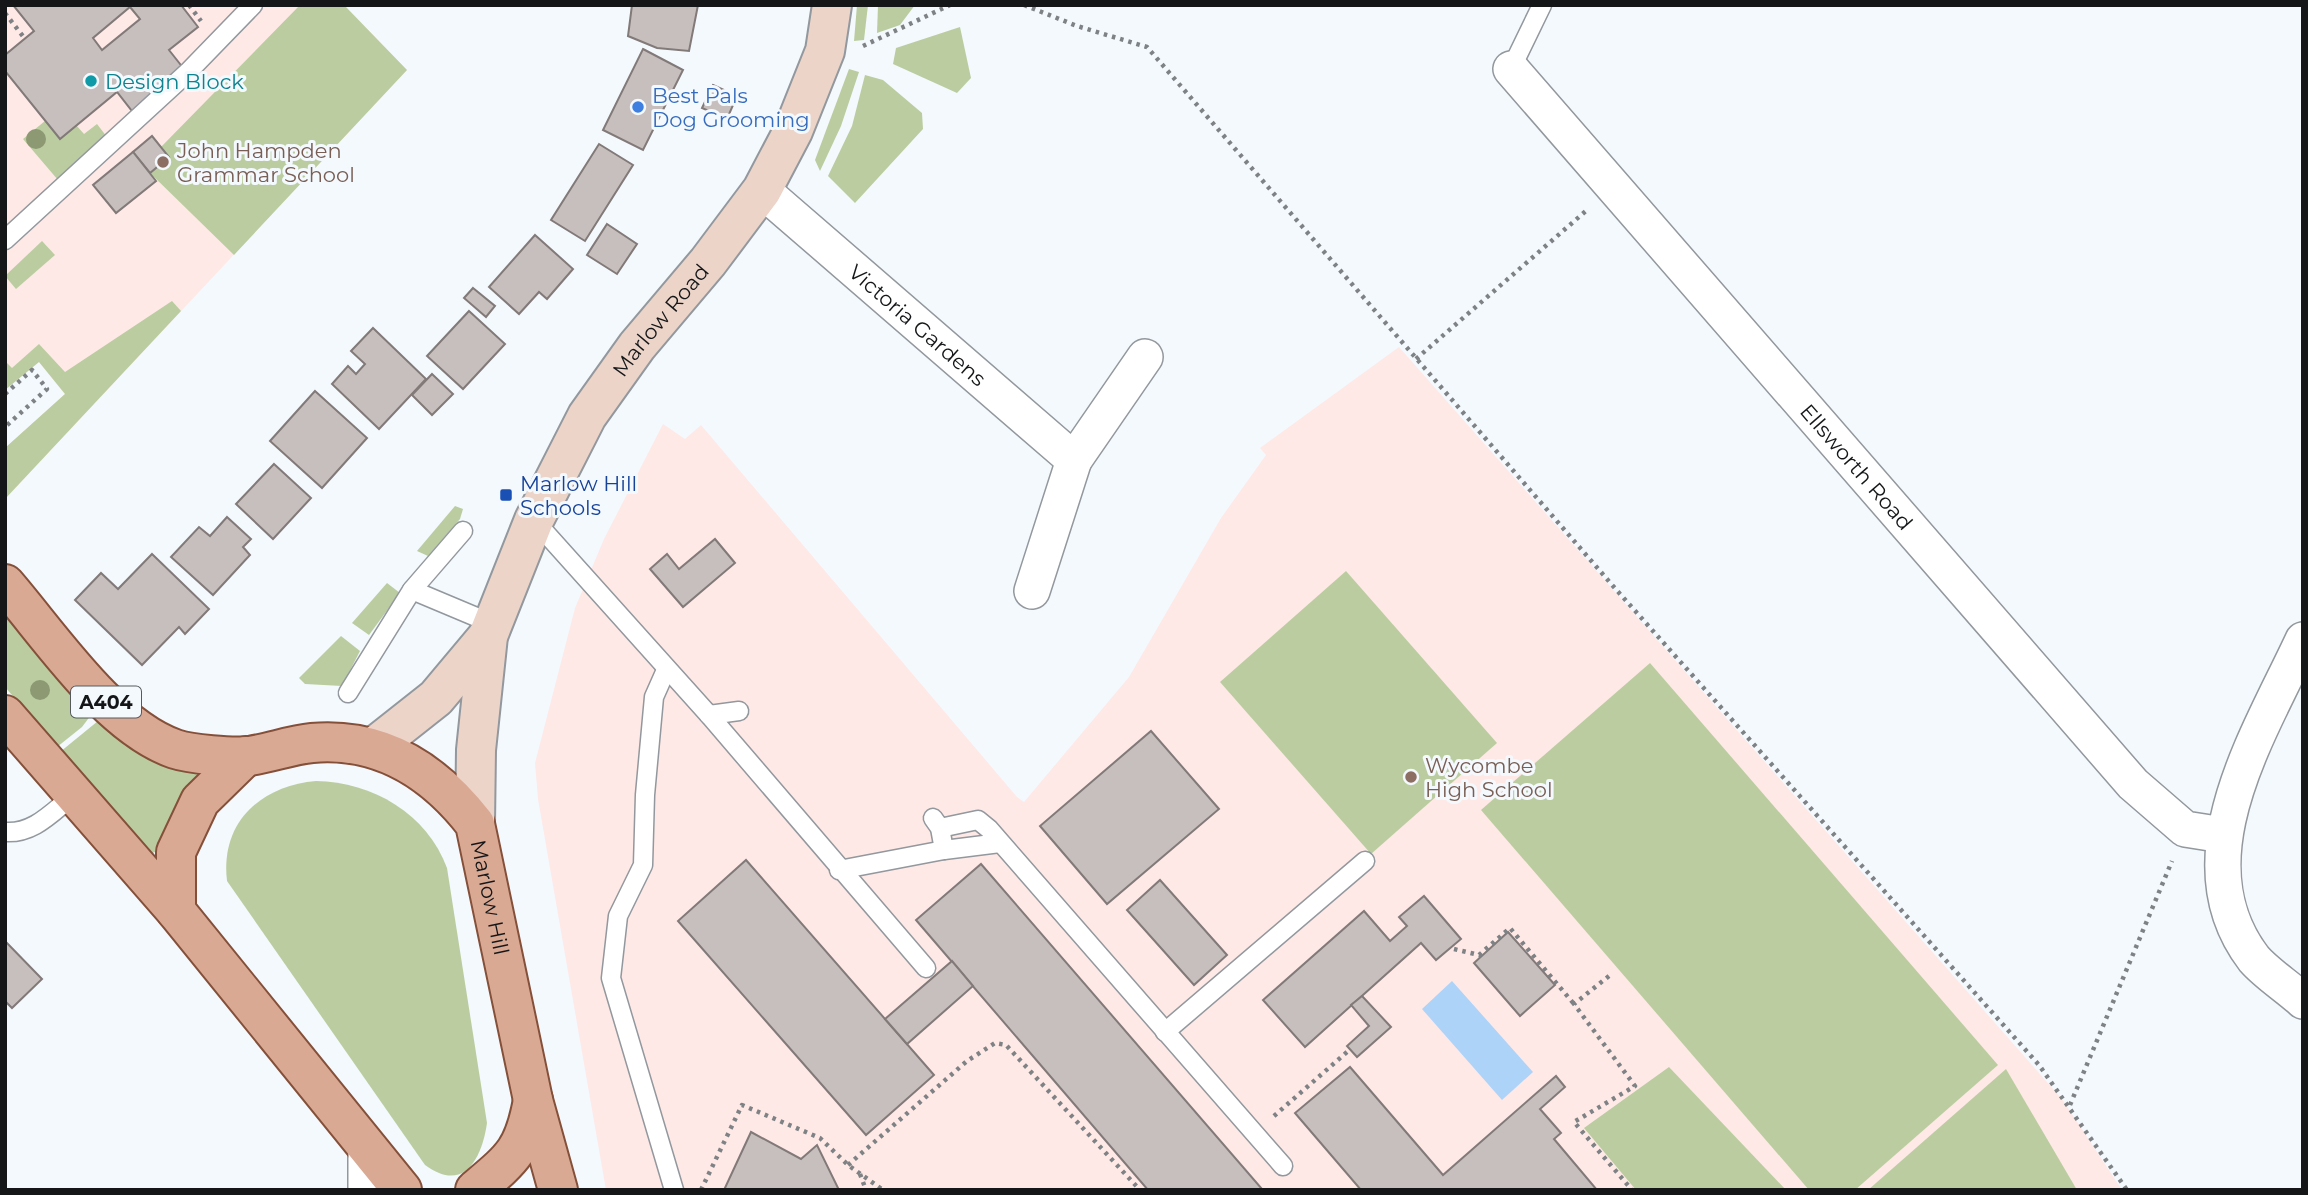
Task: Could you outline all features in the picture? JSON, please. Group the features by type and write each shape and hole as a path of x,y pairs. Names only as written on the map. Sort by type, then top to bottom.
{"main road":[{"name":"Marlow Hill","path":"5,584 115,712 145,734 177,749 246,757 313,743 374,747 428,774 451,793 475,824 533,1100 558,1190"},
{"path":"5,715 176,911 402,1190"},
{"path":"176,911 176,852 200,801 246,757"},
{"name":"Marlow Hill","path":"475,1190 512,1158 527,1133 533,1100"}],"street":[{"name":"Marlow Road","path":"475,824 476,750 490,630 534,520 587,416 637,346 708,262 762,190 793,131 825,51 832,5"},
{"name":"Ellsworth Road","path":"1511,69 2133,784 2185,829"},
{"name":"Victoria Gardens","path":"762,190 1074,460"},
{"path":"1032,591 1074,460 1145,356"},
{"name":"Marlow Road","path":"374,747 436,698 490,630"},
{"path":"2303,640 2235,788 2223,835 2225,903 2255,959 2303,1001"},
{"path":"2185,829 2223,835"},
{"path":"366,1144 366,1190"}],"lane":[{"path":"5,240 188,72 253,5"},
{"path":"1511,69 1542,5"},
{"path":"534,520 709,715 839,870 926,968"},
{"path":"348,693 412,590 463,531"},
{"path":"412,590 490,630"},
{"path":"666,670 654,697 645,795 643,865 618,916 611,978 674,1190"},
{"path":"709,715 739,711"},
{"path":"5,832 21,833 74,794"},
{"path":"944,850 937,823 978,820 1283,1166"},
{"path":"839,870 944,850 1000,843"},
{"path":"1165,1032 1365,861"}],"path":[{"path":"863,46 950,5"},
{"path":"1024,5 1077,26 1147,47 1631,607 2039,1065 2127,1190"},
{"path":"5,13 25,38"},
{"path":"1416,359 1612,188"},
{"path":"5,394 32,370 47,389 5,427"},
{"path":"2069,1105 2185,829"},
{"path":"1454,949 1479,955 1510,928 1574,1004 1635,1086 1574,1122 1632,1190"},
{"path":"1574,1004 1609,976"},
{"path":"848,1165 967,1061 995,1042 1006,1045 1014,1053 1140,1190"},
{"path":"1254,1133 1347,1052"},
{"path":"701,1190 742,1105 820,1138 848,1165 883,1190"},
{"path":"860,1173 866,1190"}],"shaded area":[{"name":"John Hampden Grammar School","path":"5,5 344,5 407,70 5,499 5,448 65,394 39,362 5,390"},
{"name":"Wycombe High School","path":"1399,347 2062,1099 2122,1190 606,1190 538,799 535,763 575,608 604,539 663,424 685,439 701,425 1024,802 1129,677 1221,518 1266,455 1260,448"}],"green space":[{"path":"300,5 344,5 407,70 234,255 150,173 169,157 161,147"},
{"path":"857,5 868,5 864,40 854,41"},
{"path":"878,5 915,5 900,25 877,33"},
{"path":"960,27 971,78 957,93 893,64 896,48"},
{"path":"849,69 859,72 841,126 820,171 815,160"},
{"path":"865,75 883,80 922,113 923,129 855,203 828,176 852,126"},
{"path":"45,121 60,139 76,125 84,134 97,124 107,137 58,180 23,139"},
{"path":"42,241 55,255 16,289 5,276"},
{"path":"172,301 181,311 5,499 5,448 65,394 39,362 5,390 5,361 12,368 39,344 65,372"},
{"path":"455,506 463,509 460,519 428,556 417,551"},
{"path":"1346,571 1497,743 1371,854 1220,682"},
{"path":"387,583 400,593 369,635 352,623"},
{"path":"5,615 91,715 82,727 57,747 5,687"},
{"path":"341,636 360,651 342,686 305,684 299,678"},
{"path":"1650,663 1998,1065 1855,1190 1809,1190 1481,810"},
{"path":"98,721 139,751 201,776 162,849 148,855 60,752"},
{"path":"316,781 358,787 395,805 412,817 426,832 447,868 487,1123 481,1148 469,1168 460,1174 450,1176 425,1165 227,881 230,842 237,825 248,811 277,791"},
{"path":"1669,1067 1786,1190 1636,1190 1584,1128"},
{"path":"2006,1069 2077,1190 1868,1190"}],"water":[{"path":"1452,981 1533,1072 1502,1100 1422,1009"}],"building":[{"name":"Design Block","path":"13,5 181,5 198,27 169,50 184,69 132,111 117,92 60,139 5,71 5,55 34,31","holes":["130,7 140,19 102,50 93,38"]},
{"path":"632,5 698,5 689,51 657,48 628,36"},
{"path":"643,49 683,70 643,150 603,130"},
{"path":"713,85 737,96 727,119 702,108"},
{"path":"152,136 169,157 150,173 133,152"},
{"path":"599,144 633,165 585,241 551,220"},
{"path":"133,152 156,181 116,213 93,185"},
{"path":"607,224 637,244 617,274 587,255"},
{"path":"535,235 573,269 547,299 539,292 519,314 489,287"},
{"path":"473,288 495,306 486,317 464,298"},
{"path":"469,311 505,344 463,389 427,356"},
{"path":"373,328 426,379 379,429 332,384 348,366 356,374 365,364 351,351"},
{"path":"432,374 453,394 432,415 412,395"},
{"path":"315,391 367,438 322,488 270,441"},
{"path":"274,464 311,498 273,539 236,504"},
{"path":"227,517 251,539 243,547 250,555 213,595 171,557 199,527 210,536"},
{"path":"715,539 735,563 683,607 650,569 667,554 679,569"},
{"path":"152,554 209,609 185,634 179,627 142,665 75,600 101,573 118,589"},
{"path":"1151,731 1219,809 1107,904 1040,826"},
{"path":"746,860 934,1075 866,1135 678,921"},
{"path":"981,864 1262,1189 1148,1190 916,920"},
{"path":"1160,880 1227,955 1194,985 1127,910"},
{"path":"1424,896 1461,939 1436,960 1421,943 1305,1047 1263,1000 1364,911 1390,941 1407,926 1399,917"},
{"path":"1508,932 1555,985 1520,1016 1474,963"},
{"path":"5,941 42,979 12,1008 5,1001"},
{"path":"952,961 973,986 907,1044 885,1019"},
{"path":"1362,996 1391,1027 1357,1057 1347,1046 1369,1026 1351,1005"},
{"path":"1350,1067 1443,1175 1556,1076 1565,1087 1540,1109 1561,1133 1554,1139 1597,1190 1361,1190 1295,1113"},
{"path":"751,1132 801,1159 817,1145 839,1190 724,1190"}],"place":[{"name":"Design Block","path":"91,81"},
{"name":"Best Pals Dog Grooming","path":"638,107"},
{"name":"John Hampden Grammar School","path":"163,162"},
{"name":"Marlow Hill Schools","path":"506,495"},
{"name":"Wycombe High School","path":"1411,777"}]}
